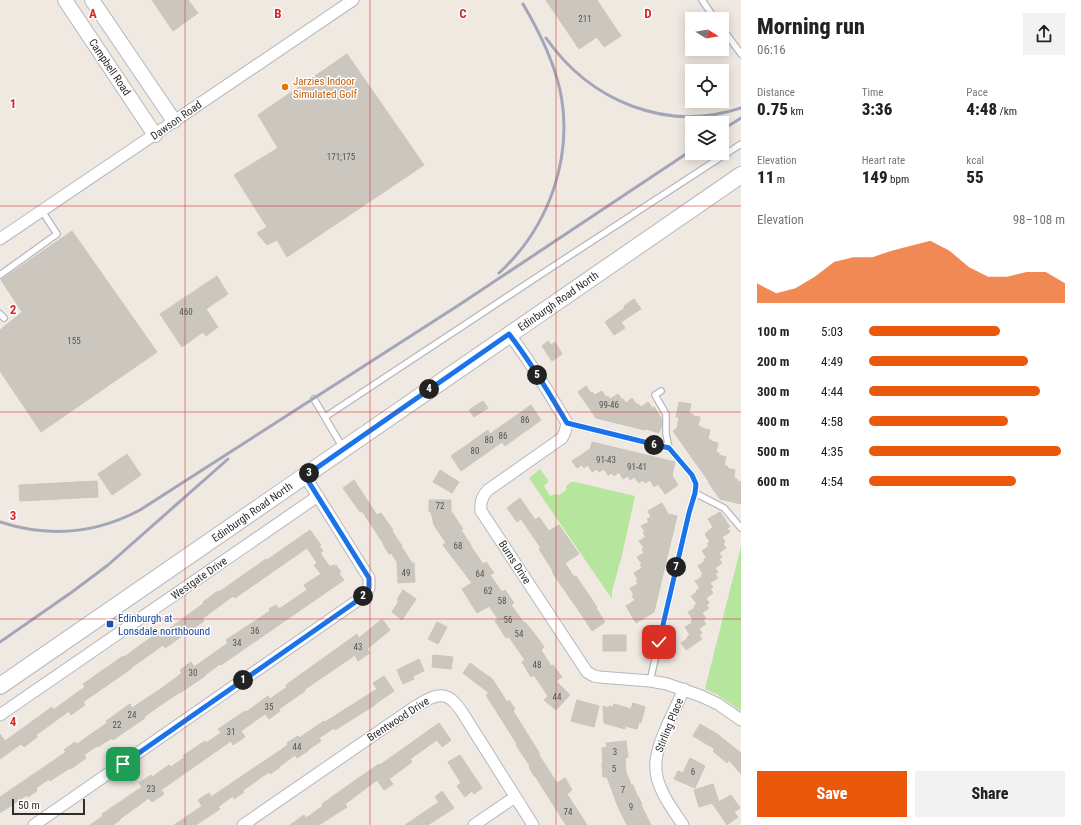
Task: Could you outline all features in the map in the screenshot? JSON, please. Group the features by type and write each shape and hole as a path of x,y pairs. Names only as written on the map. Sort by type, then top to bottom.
{"main road":[{"name":"Edinburgh Road North","path":"0,686 741,174"}],"street":[{"name":"Campbell Road","path":"65,0 155,134"},
{"name":"Campbell Road","path":"92,0 174,121"},
{"name":"Dawson Road","path":"0,240 353,0"},
{"path":"509,334 521,349 567,423"},
{"name":"Burns Drive","path":"567,423 562,438 483,495 481,506 482,511 587,672 599,677 650,681 684,690 718,704 741,720"},
{"path":"34,825 364,596 369,588 369,578 305,476"},
{"name":"Westgate Drive","path":"0,715 318,496"},
{"name":"Stirling Place","path":"683,825 662,792 657,774 656,762 662,738 684,690"},
{"name":"Brentwood Drive","path":"243,825 413,708 432,697 444,696 453,700 462,712 533,825"},
{"path":"474,825 515,797"}],"lane":[{"path":"702,0 711,12"},
{"path":"729,38 741,54"},
{"path":"325,417 741,144"},
{"path":"0,275 57,234 42,211"},
{"path":"650,681 696,484 692,475 669,448 666,434 666,414 655,395 661,390"},
{"path":"314,399 344,449"},
{"path":"567,423 669,448"},
{"path":"695,493 724,508 741,528"}],"green space":[{"path":"540,469 548,480 544,486 550,496 555,494 559,495 566,490 566,486 571,482 575,482 635,496 622,555 612,591 612,599 529,478"},
{"path":"741,546 741,711 718,695 705,689"}],"building":[{"path":"152,0 188,0 198,13 173,31"},
{"path":"546,0 597,0 621,36 604,47 597,37 579,49"},
{"path":"347,54 424,165 287,257 277,240 267,245 257,233 267,227 234,175 278,148 258,115"},
{"path":"72,231 157,352 41,432 0,371 0,330 22,312 1,280"},
{"path":"217,276 228,294 206,309 218,327 206,336 203,332 182,347 160,314"},
{"path":"634,299 641,309 621,322 625,328 614,335 605,322 625,308 624,306"},
{"path":"548,341 551,345 555,342 562,354 552,361 542,346"},
{"path":"586,386 591,393 592,392 595,395 602,391 606,397 608,396 610,399 618,394 626,403 632,398 637,405 638,404 641,407 648,402 652,408 654,407 662,419 662,425 659,433 596,418 578,392"},
{"path":"483,401 488,408 474,417 469,410"},
{"path":"679,402 691,404 689,413 693,414 693,416 700,417 698,426 710,430 708,439 718,443 716,452 719,453 719,455 726,457 724,466 728,466 727,468 735,470 734,478 741,482 741,504 720,499 673,431 677,428 679,417 676,417"},
{"path":"531,405 541,420 505,446 502,442 461,471 451,456 488,430 490,434"},
{"path":"592,442 675,462 672,475 678,485 665,494 658,484 654,487 650,480 645,483 643,480 639,483 634,477 630,480 628,476 623,479 619,472 614,476 612,473 608,475 604,469 599,472 597,469 592,472 588,465 584,468 582,465 577,468 572,461 590,449"},
{"path":"127,454 141,475 112,495 98,474"},
{"path":"440,470 459,482 452,493 433,482"},
{"path":"354,480 377,515 381,513 393,530 392,531 412,563 414,563 415,582 398,583 397,562 391,553 389,554 362,511 360,512 343,488"},
{"path":"97,481 98,497 20,501 19,485"},
{"path":"520,498 535,520 539,517 549,531 559,525 579,554 565,563 574,577 576,576 597,607 596,608 605,622 592,631 552,572 553,571 539,549 541,548 521,519 517,522 507,508"},
{"path":"429,500 451,500 451,511 463,529 461,530 470,545 483,564 486,562 494,573 490,575 502,592 505,590 514,603 511,605 544,647 541,650 551,666 553,665 562,677 556,681 570,695 556,710 544,700 548,696 534,675 531,677 522,662 525,660 509,637 506,638 495,621 498,619 489,606 477,613 462,589 472,583 443,545 446,543 434,525 431,512 429,512"},
{"path":"662,503 668,514 677,516 654,612 636,623 626,606 635,600 632,596 634,595 630,588 638,584 636,581 638,580 634,573 642,568 640,565 642,564 637,557 644,553 642,549 644,548 639,541 646,537 641,526 649,522 647,519 651,517 648,511"},
{"path":"720,512 730,527 727,528 730,532 722,537 725,542 723,544 726,548 719,553 722,557 719,559 722,563 715,568 718,572 715,574 718,578 710,583 713,587 710,589 713,593 706,598 709,603 706,605 709,608 702,613 706,618 703,620 706,624 699,629 702,633 699,635 702,639 686,650 681,643 690,635 685,627 692,623 691,621 693,620 688,612 695,608 694,606 697,604 691,596 700,588 695,581 702,577 701,575 703,574 698,566 705,561 704,559 707,558 702,551 709,546 707,544 710,542 705,534 713,527 708,519"},
{"path":"310,530 321,545 319,546 323,551 320,553 330,567 336,565 341,572 339,574 344,580 165,702 113,740 112,738 84,755 86,758 71,769 70,768 50,781 49,779 36,788 37,791 28,797 27,795 0,813 0,797 66,752 64,750 75,742 77,744 107,723 106,721 130,704 132,708 162,688 182,673 180,670 191,662 194,667 228,643 226,640 270,611 269,609 276,605 279,609 307,590 304,585 321,574 314,565 317,563 307,548 235,598 233,596 202,619 204,621 165,648 163,645 83,702 85,705 71,715 69,711 36,735 37,737 24,747 21,744 0,759 0,734 5,741 52,707 53,710 85,687 83,684 160,631 162,634 218,591 219,592"},
{"path":"403,590 416,599 402,620 392,612 399,601 397,600"},
{"path":"382,619 390,630 367,649 370,653 358,661 355,655 304,690 305,691 279,709 280,711 269,719 265,714 241,731 245,737 233,745 231,741 178,778 161,790 164,794 152,802 149,798 113,825 90,825 103,816 102,814 142,787 139,783 151,775 152,777 169,765 171,767 193,749 205,741 206,743 221,733 218,729 245,711 246,712 268,696 270,699 287,687 286,685 357,634 359,638"},
{"path":"437,622 447,627 438,644 428,639"},
{"path":"603,635 626,635 626,651 603,651"},
{"path":"433,655 453,657 451,669 432,667"},
{"path":"419,659 424,671 413,676 414,679 403,684 397,670"},
{"path":"470,663 489,676 507,702 509,700 515,709 513,711 557,783 565,778 572,790 567,794 587,825 566,825 534,776 529,767 530,766 516,745 517,744 486,695 489,693 463,673"},
{"path":"384,676 394,691 375,705 335,730 334,728 319,738 321,741 308,751 297,758 295,755 270,774 269,772 242,791 244,792 234,799 233,796 218,807 220,809 196,825 174,825 202,806 198,800 209,793 211,797 288,745 287,743 298,736 299,738 377,689 373,683"},
{"path":"577,700 599,706 594,727 571,721"},
{"path":"633,703 645,707 641,723 639,722 637,729 625,726 625,729 604,723 603,706 608,708 609,706 613,707 614,704 631,709"},
{"path":"439,723 451,740 442,747 437,740 410,759 412,762 389,779 393,784 384,790 377,780 345,804 347,807 319,825 290,825 304,815 306,818 323,806 322,804 357,779 379,764 380,765"},
{"path":"700,724 717,734 741,753 741,774 729,760 727,763 713,751 715,749 693,736"},
{"path":"626,741 628,757 625,758 626,772 651,825 627,825 618,807 607,777 603,777 602,748 607,747 606,743"},
{"path":"460,755 482,788 474,794 472,791 465,797 457,786 461,783 448,762"},
{"path":"690,758 705,766 695,788 674,779 678,771 683,773"},
{"path":"713,784 719,802 731,795 740,808 734,812 738,817 727,825 712,803 699,807 694,790"},
{"path":"442,791 454,808 428,825 405,825 439,802 435,797"}],"railway":[{"path":"499,273 517,255 532,234 544,213 554,189 560,165 563,140 563,115 560,90 554,67 535,24 523,4"},
{"path":"546,38 564,60 584,79 607,94 632,106 658,113 685,116 713,115 741,108"},
{"path":"729,126 741,118"},
{"path":"0,522 36,530 54,532 72,531 89,529 106,524 140,510 462,303 685,155"},
{"path":"0,642 108,565 228,459"}],"place":[{"name":"Jarzies Indoor Simulated Golf","path":"285,87"},
{"name":"Edinburgh at Lonsdale northbound","path":"110,624"}],"route":[{"path":"123,764 364,596 369,588 369,578 305,476 509,334 521,349 567,423 669,448 692,475 696,484 695,493 659,642"}]}
